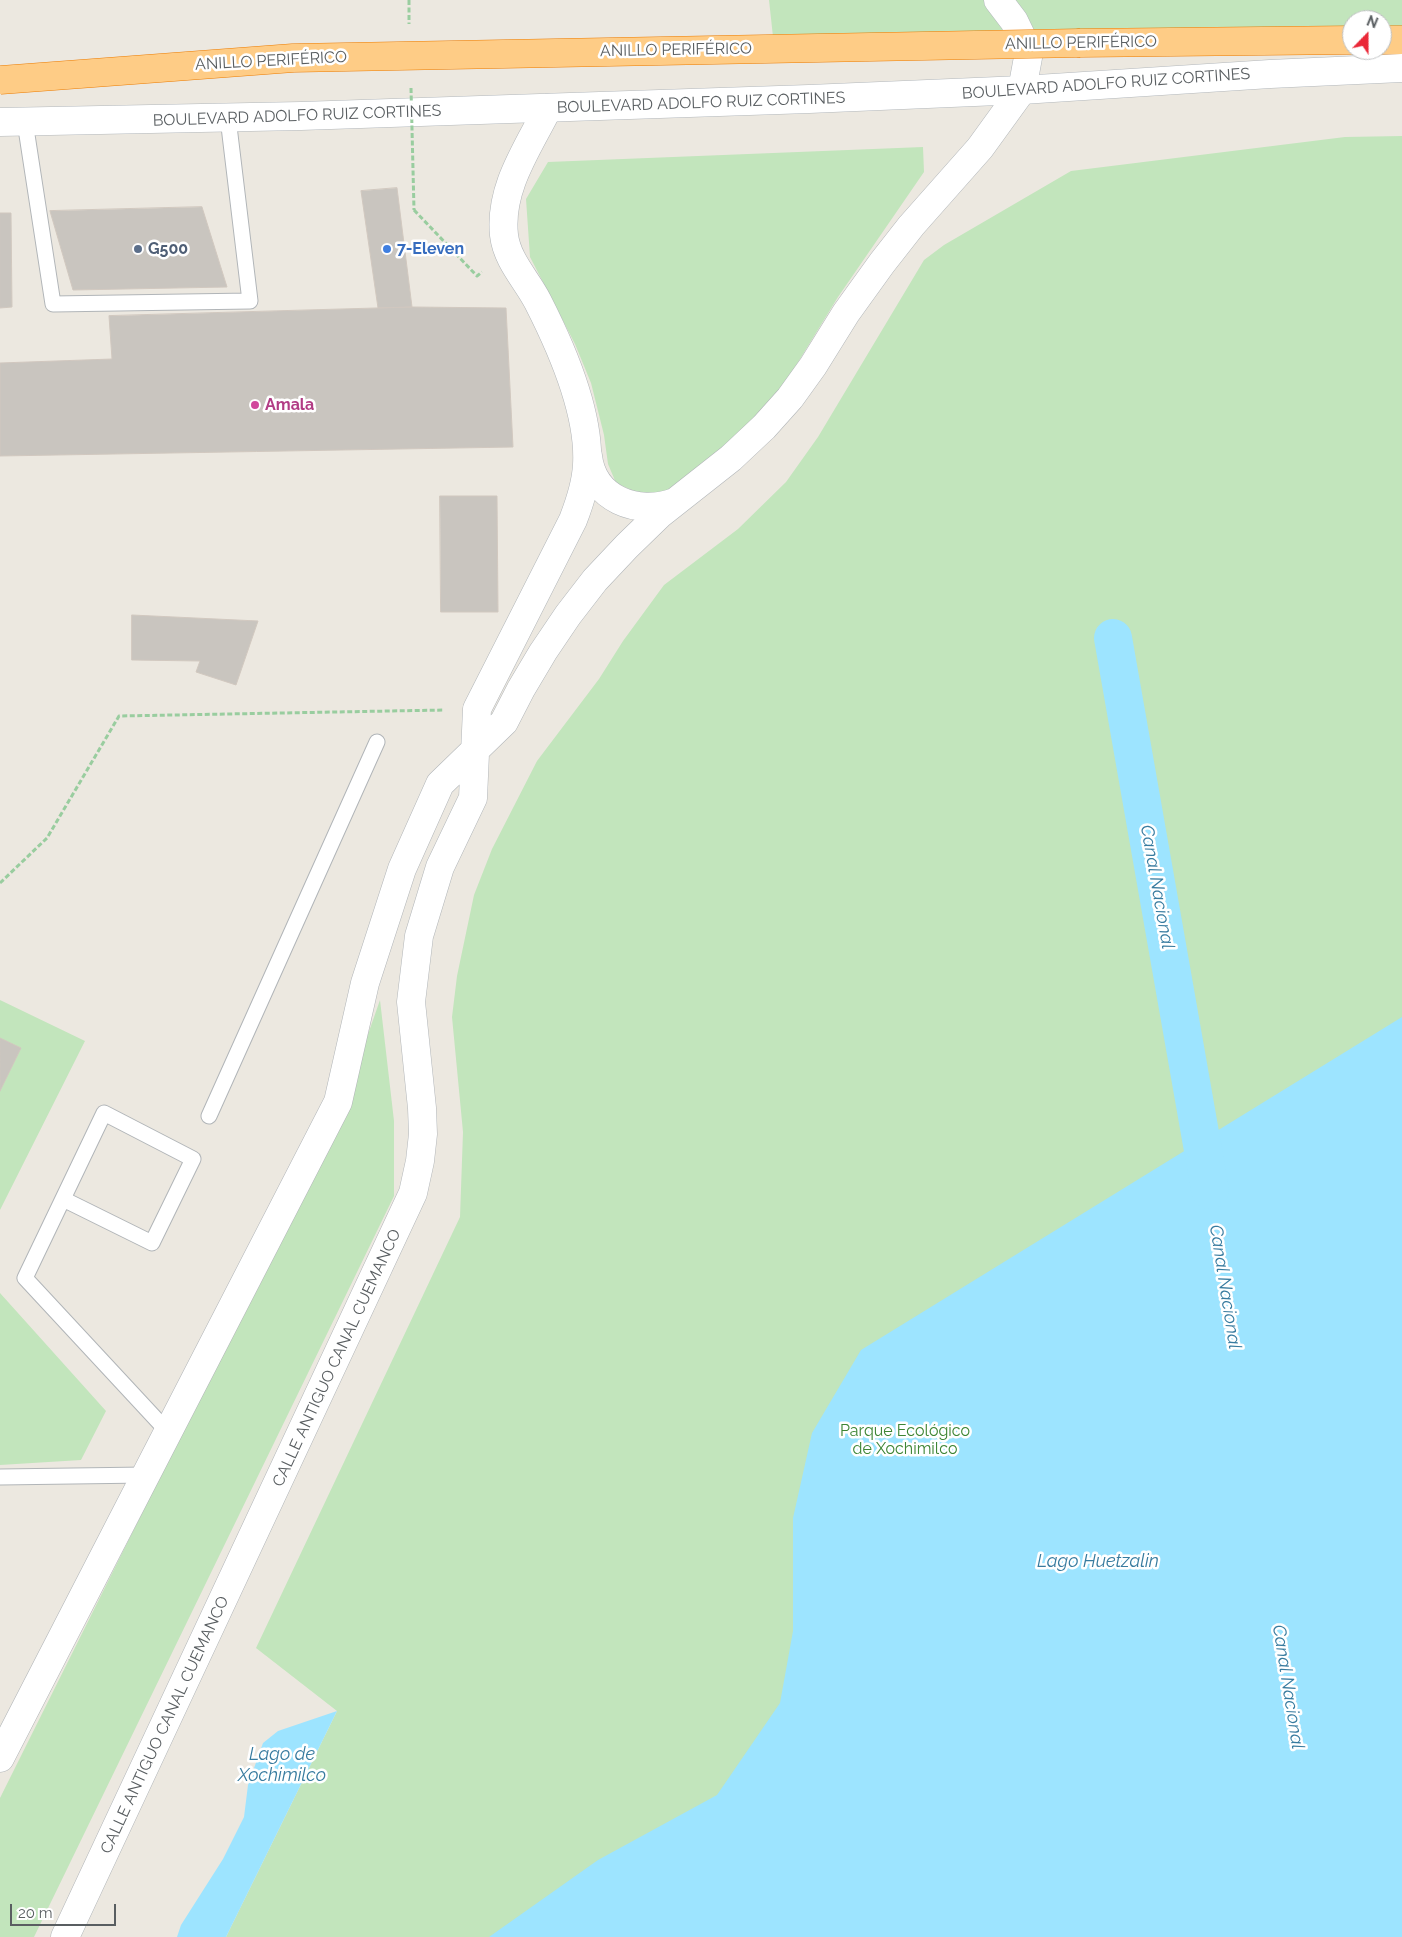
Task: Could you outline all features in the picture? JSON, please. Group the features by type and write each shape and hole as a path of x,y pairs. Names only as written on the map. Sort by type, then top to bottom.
{"highway":[{"name":"ANILLO PERIFÉRICO","path":"0,80 293,58 1070,43 1342,40"}],"street":[{"path":"998,0 1014,20 1029,52 1022,90"},
{"name":"BOULEVARD ADOLFO RUIZ CORTINES","path":"12,122 228,118 548,108 1022,90 1201,78 1402,68"},
{"name":"CALLE ANTIGUO CANAL CUEMANCO","path":"0,1758 338,1102 364,984 402,869 440,784 504,722 543,652 595,580 633,540 764,428 790,398 882,262 980,148 1022,90"},
{"name":"CALLE ANTIGUO CANAL CUEMANCO","path":"548,108 509,184 505,207 504,234 508,253 538,301 555,336 569,372 585,428 588,460 601,487 624,504 656,508 676,502"},
{"name":"CALLE ANTIGUO CANAL CUEMANCO","path":"65,1937 413,1193 423,1134 411,1002 419,936 440,867 472,798 477,709 573,520 584,484 587,447"}],"lane":[{"path":"12,122 53,304 250,300 228,118"},
{"path":"209,1116 377,742"},
{"path":"63,1199 152,1243 193,1159 104,1113 63,1199 26,1278 168,1432"},
{"path":"0,1477 146,1475"}],"path":[{"path":"409,0 410,30"},
{"path":"411,80 414,210 477,276"},
{"path":"0,883 47,838 119,716 477,709"}],"green space":[{"path":"769,0 1402,0 1402,43 1392,42 1392,10 1342,10 1342,41 774,46"},
{"name":"Parque Ecológico de Xochimilco","path":"1402,136 1402,1937 226,1937 337,1711 256,1648 460,1217 463,1132 452,1017 457,976 474,895 492,849 537,761 599,679 623,641 664,585 738,529 786,482 818,437 924,260 944,245 1071,171 1345,137"},
{"path":"923,147 924,172 838,297 781,390 742,435 686,484 657,495 636,492 616,483 608,464 604,435 591,383 575,344 530,257 526,199 548,162"},
{"path":"0,1000 85,1041 0,1210"},
{"path":"380,1000 394,1121 394,1196 34,1937 0,1937 0,1798 338,1120"},
{"path":"0,1293 106,1411 81,1460 0,1465"}],"water":[{"name":"Lago Huetzalin","path":"1402,1017 1402,1937 489,1937 598,1860 717,1795 780,1703 793,1631 793,1518 812,1433 861,1350"},
{"name":"Lago de Xochimilco","path":"337,1711 226,1937 177,1937 181,1925 223,1859 244,1817 248,1785 263,1743 278,1731"}],"building":[{"name":"7-Eleven","path":"397,188 412,307 378,308 361,191"},
{"name":"G500","path":"202,207 227,287 73,290 50,211"},
{"path":"0,213 11,213 12,307 0,308"},
{"name":"Amala","path":"412,307 506,308 513,447 0,456 0,363 112,359 109,316"},
{"path":"440,496 497,496 498,612 441,612"},
{"path":"132,615 258,621 236,685 196,672 200,661 132,660"},
{"path":"0,1038 21,1048 0,1091"}],"waterway":[{"name":"Canal Nacional","path":"1113,638 1210,1190"}],"place":[{"name":"G500","path":"138,249"},
{"name":"7-Eleven","path":"387,249"},
{"name":"Amala","path":"255,405"}]}
